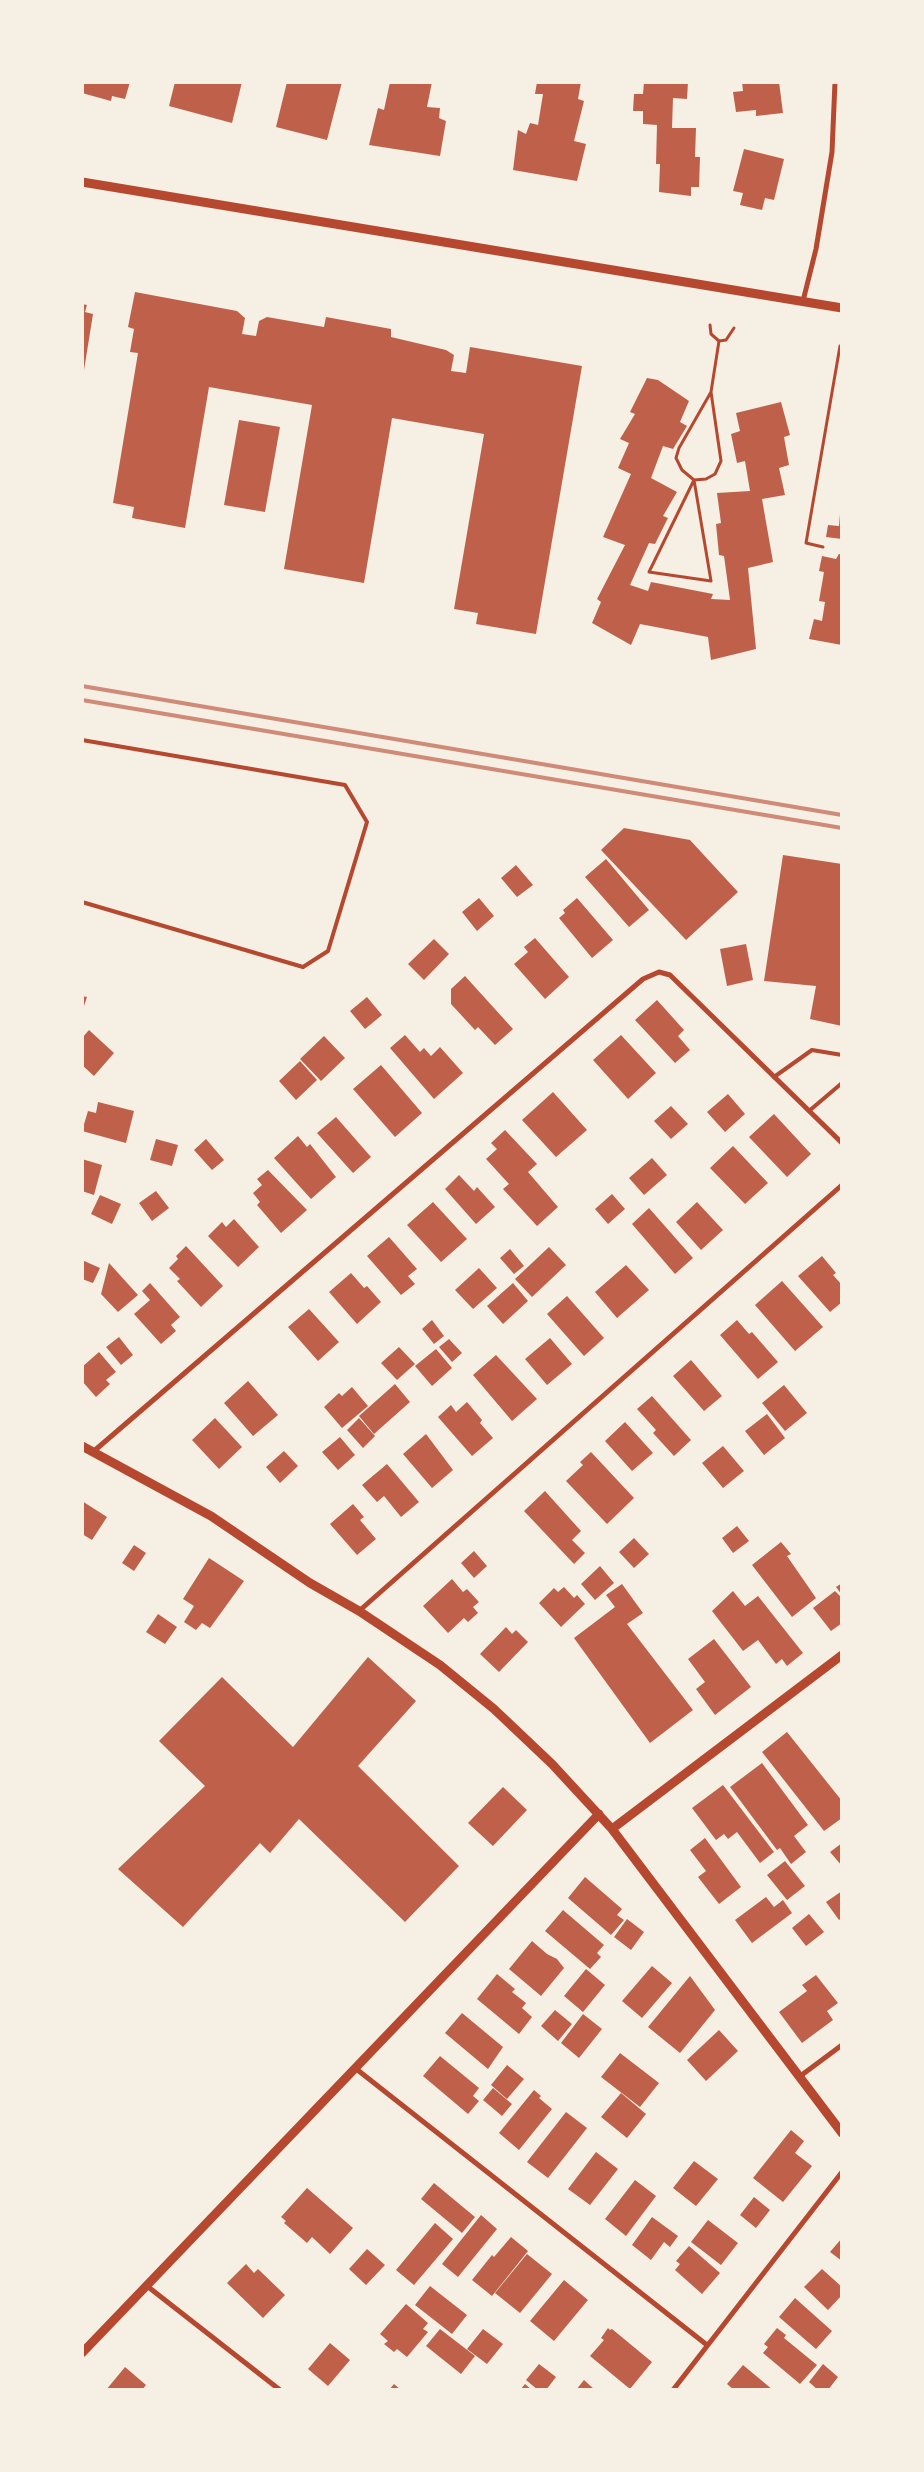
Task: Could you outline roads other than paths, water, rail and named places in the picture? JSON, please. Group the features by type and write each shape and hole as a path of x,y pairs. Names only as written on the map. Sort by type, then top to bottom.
{"street":[{"path":"804,301 816,249 832,152 835,82"},
{"path":"82,182 842,308"},
{"path":"94,1451 635,986 659,972 670,975 842,1143"},
{"path":"359,1611 842,1185"},
{"path":"82,1446 211,1516 310,1583 359,1611 440,1665 494,1709 612,1829 842,2133"},
{"path":"612,1829 842,1655"},
{"path":"82,2353 599,1814"},
{"path":"799,2076 842,2044"},
{"path":"355,2068 707,2345"},
{"path":"673,2390 842,2172"},
{"path":"147,2286 280,2390"}],"lane":[{"path":"82,740 345,785 367,822 328,951 303,967 82,902"},
{"path":"774,1077 812,1050 842,1055"},
{"path":"810,1112 842,1083"}],"railway":[{"path":"82,686 842,815"},
{"path":"82,700 842,828"}]}
